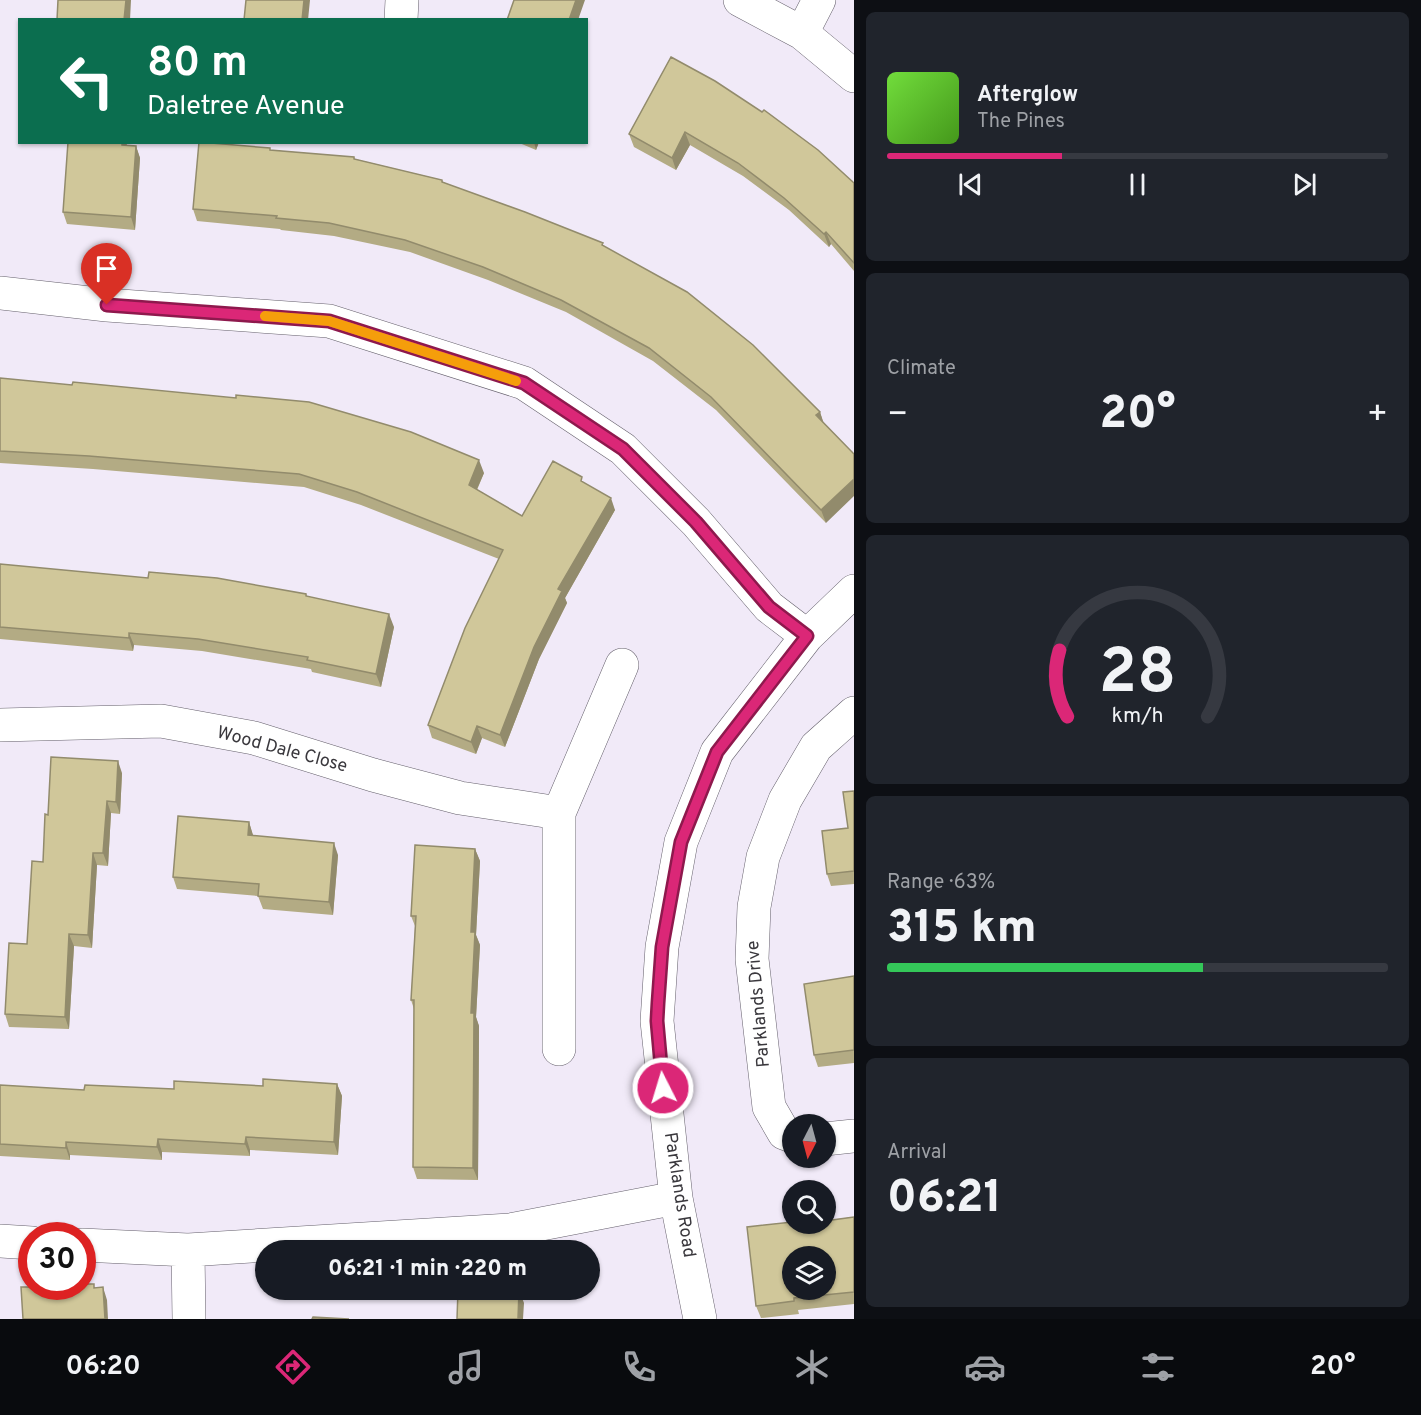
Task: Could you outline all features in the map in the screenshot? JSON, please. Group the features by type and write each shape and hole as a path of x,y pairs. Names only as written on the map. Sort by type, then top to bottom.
{"street":[{"path":"401,18 402,0"},
{"path":"741,0 802,33 854,76"},
{"path":"802,33 819,0"},
{"path":"0,293 107,305 329,321 524,383 623,449 696,522 769,607 807,636"},
{"name":"Parklands Road","path":"700,1319 676,1198 657,1021 662,947 681,842 717,752 807,636 854,591"},
{"path":"560,1049 559,813 622,665"},
{"name":"Parklands Drive","path":"782,1130 769,1107 752,959 754,907 763,857 785,800 816,747 854,713"},
{"name":"Wood Dale Close","path":"0,725 161,721 254,738 373,775 460,798 559,813"},
{"path":"836,1138 854,1136"},
{"path":"96,1246 188,1250 510,1230 676,1198"},
{"path":"0,1241 18,1242"},
{"path":"188,1250 189,1319"}],"building":[{"path":"58,0 126,0 124,18 57,18"},
{"path":"246,0 304,0 302,18 244,18"},
{"path":"514,0 576,0 570,18 508,18"},
{"path":"671,57 715,81 762,112 764,110 818,150 854,183 854,263 826,232 824,234 784,198 738,163 685,132 672,158 629,134"},
{"path":"68,144 136,146 131,217 63,212"},
{"path":"199,144 223,144 354,157 354,159 442,180 442,182 603,243 602,245 687,292 753,345 820,412 816,415 854,454 854,479 821,510 711,397 649,348 561,300 483,267 405,240 329,223 193,209"},
{"path":"0,378 309,402 411,432 479,460 469,485 522,516 553,461 582,477 581,481 611,498 558,589 562,591 534,647 500,735 477,726 471,742 428,725 465,628 503,550 357,492 299,474 89,456 0,451"},
{"path":"0,564 148,578 149,572 217,578 306,594 306,596 389,614 376,674 307,660 308,657 198,639 129,633 129,638 0,627"},
{"path":"51,757 118,761 116,802 107,801 103,853 93,853 88,935 69,934 65,1017 5,1014 9,943 27,944 32,861 43,862"},
{"path":"854,791 854,871 827,874 822,831 848,828 843,792"},
{"path":"178,816 249,822 248,835 334,843 329,902 258,896 259,884 173,877"},
{"path":"415,845 475,849 471,932 475,932 471,1013 474,1013 473,1168 413,1167 414,1000 411,1000 416,916 411,916"},
{"path":"854,976 854,1050 814,1055 804,984"},
{"path":"263,1079 337,1084 334,1142 246,1137 245,1144 158,1139 157,1147 66,1142 66,1148 0,1144 0,1085 84,1090 85,1085 174,1089 174,1081 263,1086"},
{"path":"854,1217 854,1292 836,1294 836,1246 782,1246 782,1300 794,1301 756,1306 747,1227 782,1223 782,1234 836,1234 836,1219"},
{"path":"103,1287 105,1319 23,1319 22,1300 96,1300 96,1288"},
{"path":"458,1300 519,1300 518,1319 457,1319"},
{"path":"313,1317 349,1319 312,1319"}],"slow traffic":[{"path":"265,316 329,321 516,381"}],"route":[{"path":"107,305 329,321 524,383 623,449 696,522 769,607 807,636 717,752 681,842 662,947 657,1021 663,1088"}]}
